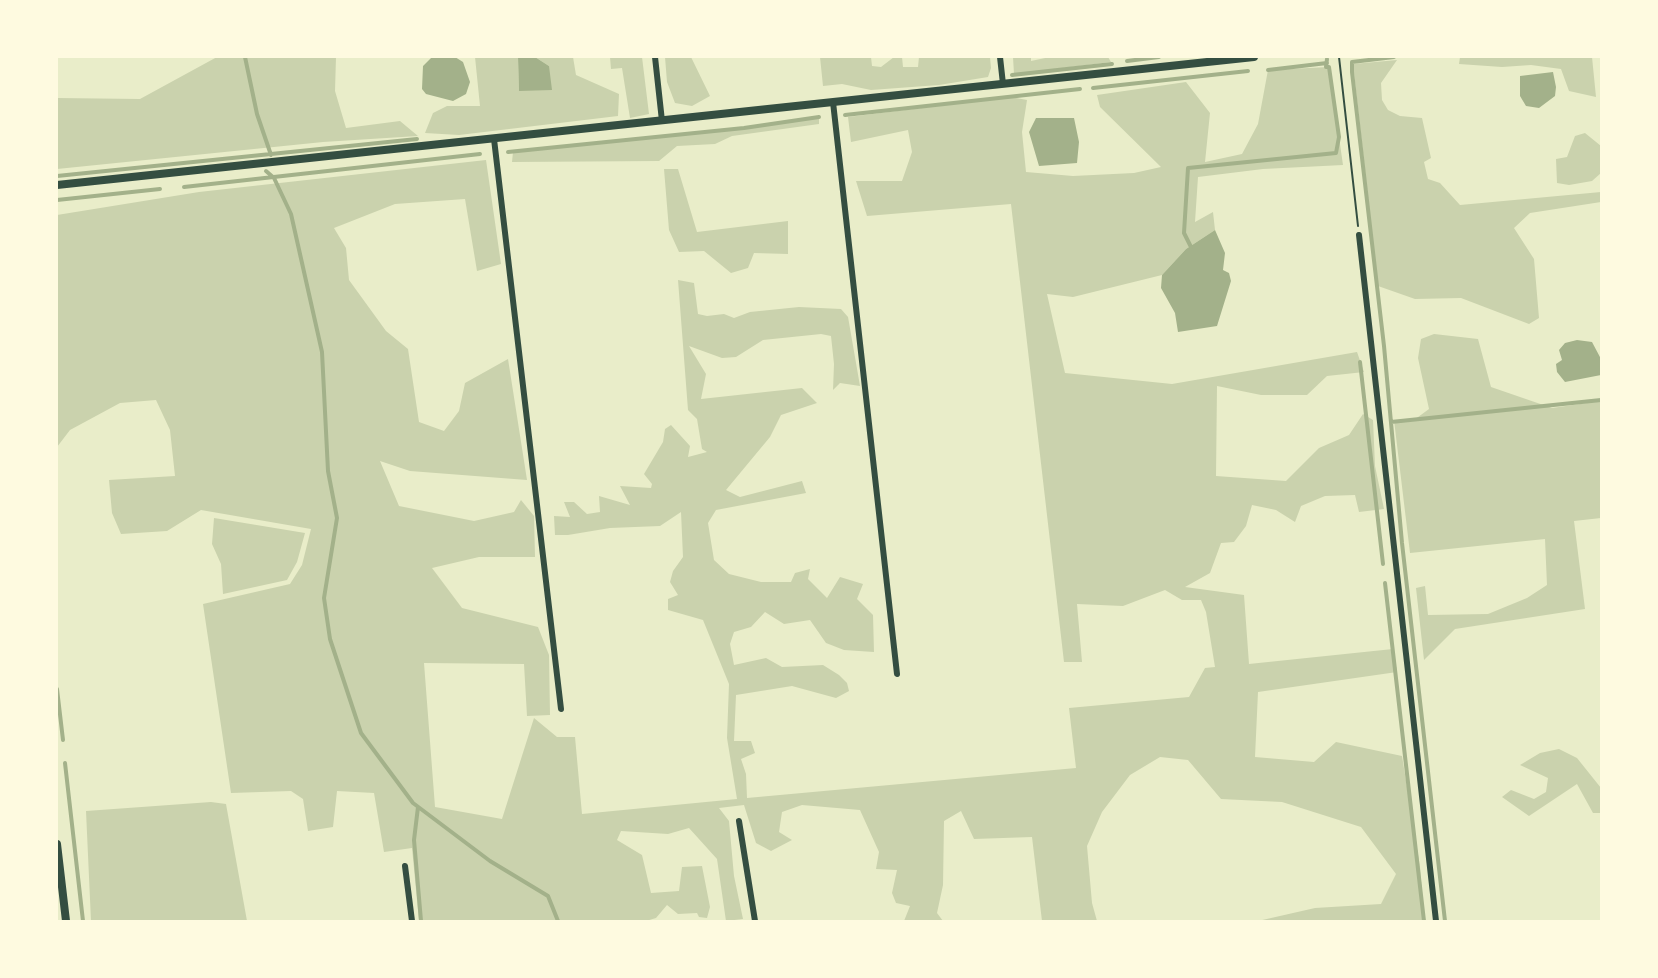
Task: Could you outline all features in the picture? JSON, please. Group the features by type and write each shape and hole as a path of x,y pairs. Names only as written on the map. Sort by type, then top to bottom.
{"street":[{"path":"655,57 662,121"},
{"path":"1000,57 1003,84"},
{"path":"57,185 1254,57"},
{"path":"833,102 897,674"},
{"path":"494,139 561,709"},
{"path":"1359,235 1436,921"},
{"path":"739,821 755,921"},
{"path":"57,844 66,921"},
{"path":"405,866 412,921"}],"path":[{"path":"1339,57 1359,235"}],"shaded area":[{"path":"217,57 336,57 335,91 346,128 400,121 418,136 323,142 57,169 57,98 140,99"},
{"path":"432,57 455,57 463,62 470,82 466,94 453,101 426,94 422,89 423,66"},
{"path":"475,57 518,57 519,91 549,66 535,57 573,57 576,75 619,94 618,116 459,135 425,133 433,113 447,106 480,106"},
{"path":"518,57 535,57 549,66 552,90 519,91"},
{"path":"610,57 642,57 649,114 630,118 622,68 611,69"},
{"path":"665,57 691,57 710,96 692,106 675,103 667,82"},
{"path":"820,57 871,57 872,66 881,67 894,57 902,57 903,67 918,67 919,57 990,57 991,68 988,77 939,85 871,90 842,84 823,86"},
{"path":"1013,57 1031,57 1031,61 1050,57 1108,57 1111,62 1014,74"},
{"path":"1460,57 1592,57 1596,97 1569,91 1561,69 1531,65 1502,67 1459,64"},
{"path":"1397,60 1381,83 1382,100 1388,110 1400,116 1422,118 1431,158 1424,162 1428,179 1440,183 1460,205 1601,192 1601,202 1530,213 1514,228 1534,259 1539,318 1529,324 1461,298 1415,299 1378,286 1353,64"},
{"path":"1329,67 1343,165 1263,169 1198,177 1195,222 1213,212 1215,230 1186,249 1162,275 1073,297 1047,294 1065,373 1172,384 1357,352 1364,372 1327,376 1307,395 1261,395 1217,386 1216,476 1286,481 1319,448 1349,435 1363,414 1373,420 1375,466 1384,509 1359,512 1355,495 1325,496 1301,506 1295,522 1276,510 1252,505 1246,526 1234,542 1221,543 1210,573 1185,587 1244,595 1249,664 1393,649 1397,672 1258,692 1255,757 1314,762 1336,742 1402,756 1420,867 1424,921 1258,921 1315,908 1381,904 1396,874 1361,827 1282,802 1221,799 1188,760 1160,757 1130,775 1102,812 1087,846 1092,903 1097,921 1042,921 1032,837 974,839 961,811 944,821 943,885 937,913 943,921 904,921 910,906 896,903 892,893 897,870 876,869 879,852 860,810 802,805 782,812 779,832 792,840 771,851 756,843 744,805 719,808 729,821 734,876 743,919 726,921 717,859 689,828 668,834 621,831 617,840 642,855 651,893 679,891 682,867 702,866 710,907 707,918 699,917 697,913 678,914 667,905 656,918 646,921 419,921 412,848 384,852 374,793 337,791 333,827 308,831 303,799 291,791 231,793 203,604 290,584 302,565 311,529 201,510 167,531 121,534 112,513 109,480 175,476 170,430 156,400 120,403 70,430 57,447 57,215 199,192 486,160 501,264 477,271 465,199 395,204 334,228 346,248 349,280 386,331 408,349 419,422 444,431 459,411 465,383 508,359 527,480 410,471 380,461 399,506 474,521 514,512 521,500 534,516 535,557 479,557 432,568 462,608 538,627 549,655 550,715 527,716 524,664 424,663 435,807 502,819 534,718 557,737 575,737 582,814 737,799 727,738 729,684 703,620 668,610 668,599 678,595 670,582 673,571 683,557 681,512 660,526 610,528 555,535 554,516 570,517 564,502 574,502 587,514 600,512 599,496 630,505 620,486 651,488 652,484 644,474 663,442 665,429 671,425 690,446 688,457 707,452 702,449 697,419 688,410 678,280 694,283 698,314 707,316 724,314 734,318 750,312 799,307 841,309 848,317 860,386 840,383 833,390 834,364 831,336 821,334 763,340 736,357 722,358 689,346 706,374 701,399 802,388 817,403 781,415 770,437 726,490 740,497 802,481 806,493 716,510 708,523 714,560 729,574 761,582 791,582 795,573 810,569 808,579 827,598 840,577 863,584 857,599 873,615 874,652 844,650 826,643 810,620 784,624 765,612 751,627 734,632 730,644 734,665 766,658 782,667 823,665 847,683 849,691 836,698 792,686 736,695 734,741 751,741 755,753 741,759 746,774 747,798 1076,768 1069,708 1189,697 1205,668 1215,667 1206,612 1201,600 1182,600 1165,590 1123,606 1077,604 1082,662 1064,662 1011,204 867,216 856,181 902,181 912,152 908,130 851,142 848,117 1011,97 1027,100 1022,132 1026,172 1073,176 1134,173 1161,167 1100,107 1097,95 1186,82 1210,113 1205,162 1242,154 1258,124 1268,70"},
{"path":"1553,72 1555,96 1539,108 1526,106 1520,96 1520,76"},
{"path":"819,117 819,124 732,136 715,144 677,146 659,161 512,162 513,152 744,128"},
{"path":"1036,118 1074,118 1079,142 1077,163 1039,166 1029,132"},
{"path":"1585,133 1601,146 1601,173 1592,181 1569,185 1557,183 1556,159 1567,157 1575,136"},
{"path":"664,169 678,169 697,232 788,221 788,254 754,253 748,268 731,273 704,251 679,252 669,230"},
{"path":"1215,230 1225,253 1223,270 1229,273 1231,281 1217,326 1178,332 1175,313 1161,288 1162,275 1186,249"},
{"path":"1434,334 1478,339 1491,387 1552,408 1601,401 1601,518 1574,521 1585,609 1455,629 1424,660 1416,588 1425,586 1428,615 1488,614 1527,598 1547,585 1545,539 1410,553 1394,420 1414,420 1429,409 1418,358 1421,339"},
{"path":"1577,340 1592,342 1601,359 1601,375 1565,382 1557,372 1556,364 1562,360 1559,350 1565,343"},
{"path":"214,518 305,533 297,562 287,580 223,594 221,564 212,544"},
{"path":"1559,749 1577,758 1601,788 1601,813 1593,813 1577,784 1529,816 1502,797 1511,790 1534,799 1546,792 1548,778 1520,765 1540,753"},
{"path":"211,802 226,804 247,921 91,921 86,811"}],"waterway":[{"path":"245,57 257,114 271,155"},
{"path":"1127,61 1159,57"},
{"path":"1394,57 1352,62 1352,72 1384,346 1402,543 1445,921"},
{"path":"1191,247 1184,233 1188,168 1336,153 1339,137 1329,67 1326,67 1327,59"},
{"path":"1268,70 1327,63"},
{"path":"1012,75 1112,64"},
{"path":"1093,88 1248,71"},
{"path":"845,115 1080,89"},
{"path":"508,152 744,128 819,117"},
{"path":"57,176 417,139"},
{"path":"184,187 480,154"},
{"path":"266,171 274,178 291,214 322,352 328,471 337,518 324,598 330,639 361,733 413,803 490,861 548,896 558,921"},
{"path":"57,200 160,189"},
{"path":"1360,362 1383,564"},
{"path":"1391,422 1601,400"},
{"path":"1385,583 1424,921"},
{"path":"57,689 63,740"},
{"path":"65,763 83,921"},
{"path":"418,807 414,840 421,921"}]}
